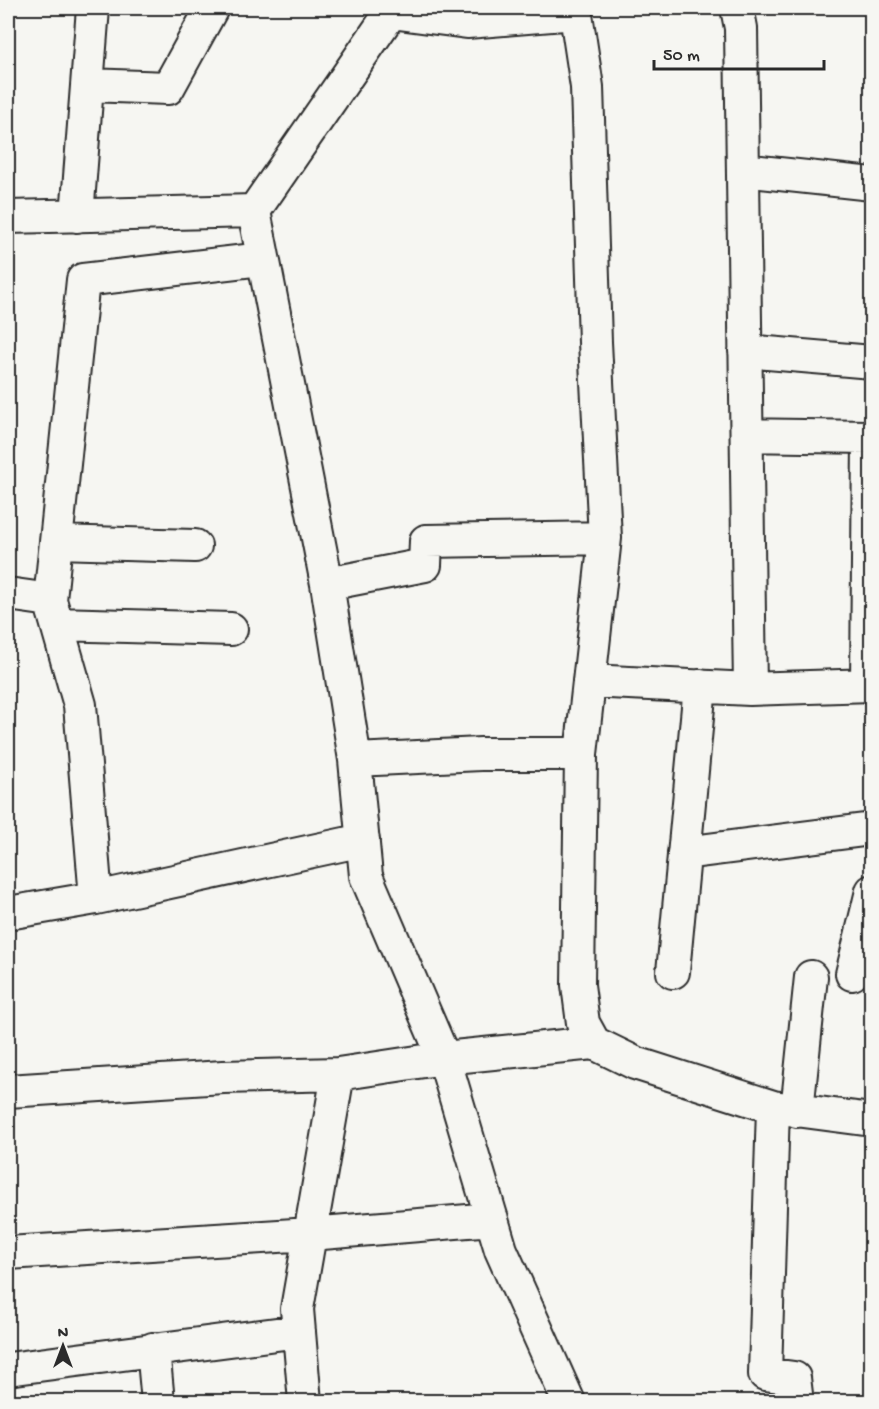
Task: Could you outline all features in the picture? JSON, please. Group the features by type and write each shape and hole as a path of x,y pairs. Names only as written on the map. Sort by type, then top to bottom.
{"street":[{"path":"76,216 93,8"},
{"path":"88,85 168,88 212,8"},
{"path":"737,8 741,28 750,688"},
{"path":"569,1401 501,1250 444,1058 366,876 355,760 327,584 254,211 392,10 467,22 575,10 587,87 595,342 605,538 581,754 578,985 583,1023 594,1043"},
{"path":"743,170 872,184"},
{"path":"8,217 254,211"},
{"path":"96,898 81,705 53,612 56,542 83,280 263,260"},
{"path":"746,351 872,362"},
{"path":"589,681 750,688 869,685 869,437 747,435"},
{"path":"327,584 425,565 426,541 605,538"},
{"path":"56,542 195,546"},
{"path":"8,594 53,612 231,629"},
{"path":"673,972 700,686"},
{"path":"355,760 481,754 581,754"},
{"path":"684,853 872,829"},
{"path":"8,913 96,898 363,840"},
{"path":"852,974 872,891"},
{"path":"796,1401 794,1378 765,1374 785,1109 811,977"},
{"path":"8,1091 223,1077 338,1074 444,1058 594,1043 635,1063 785,1109 872,1120"},
{"path":"305,1401 297,1309 338,1074"},
{"path":"8,1253 310,1234 492,1219"},
{"path":"8,1369 299,1331"},
{"path":"153,1349 158,1401"}]}
